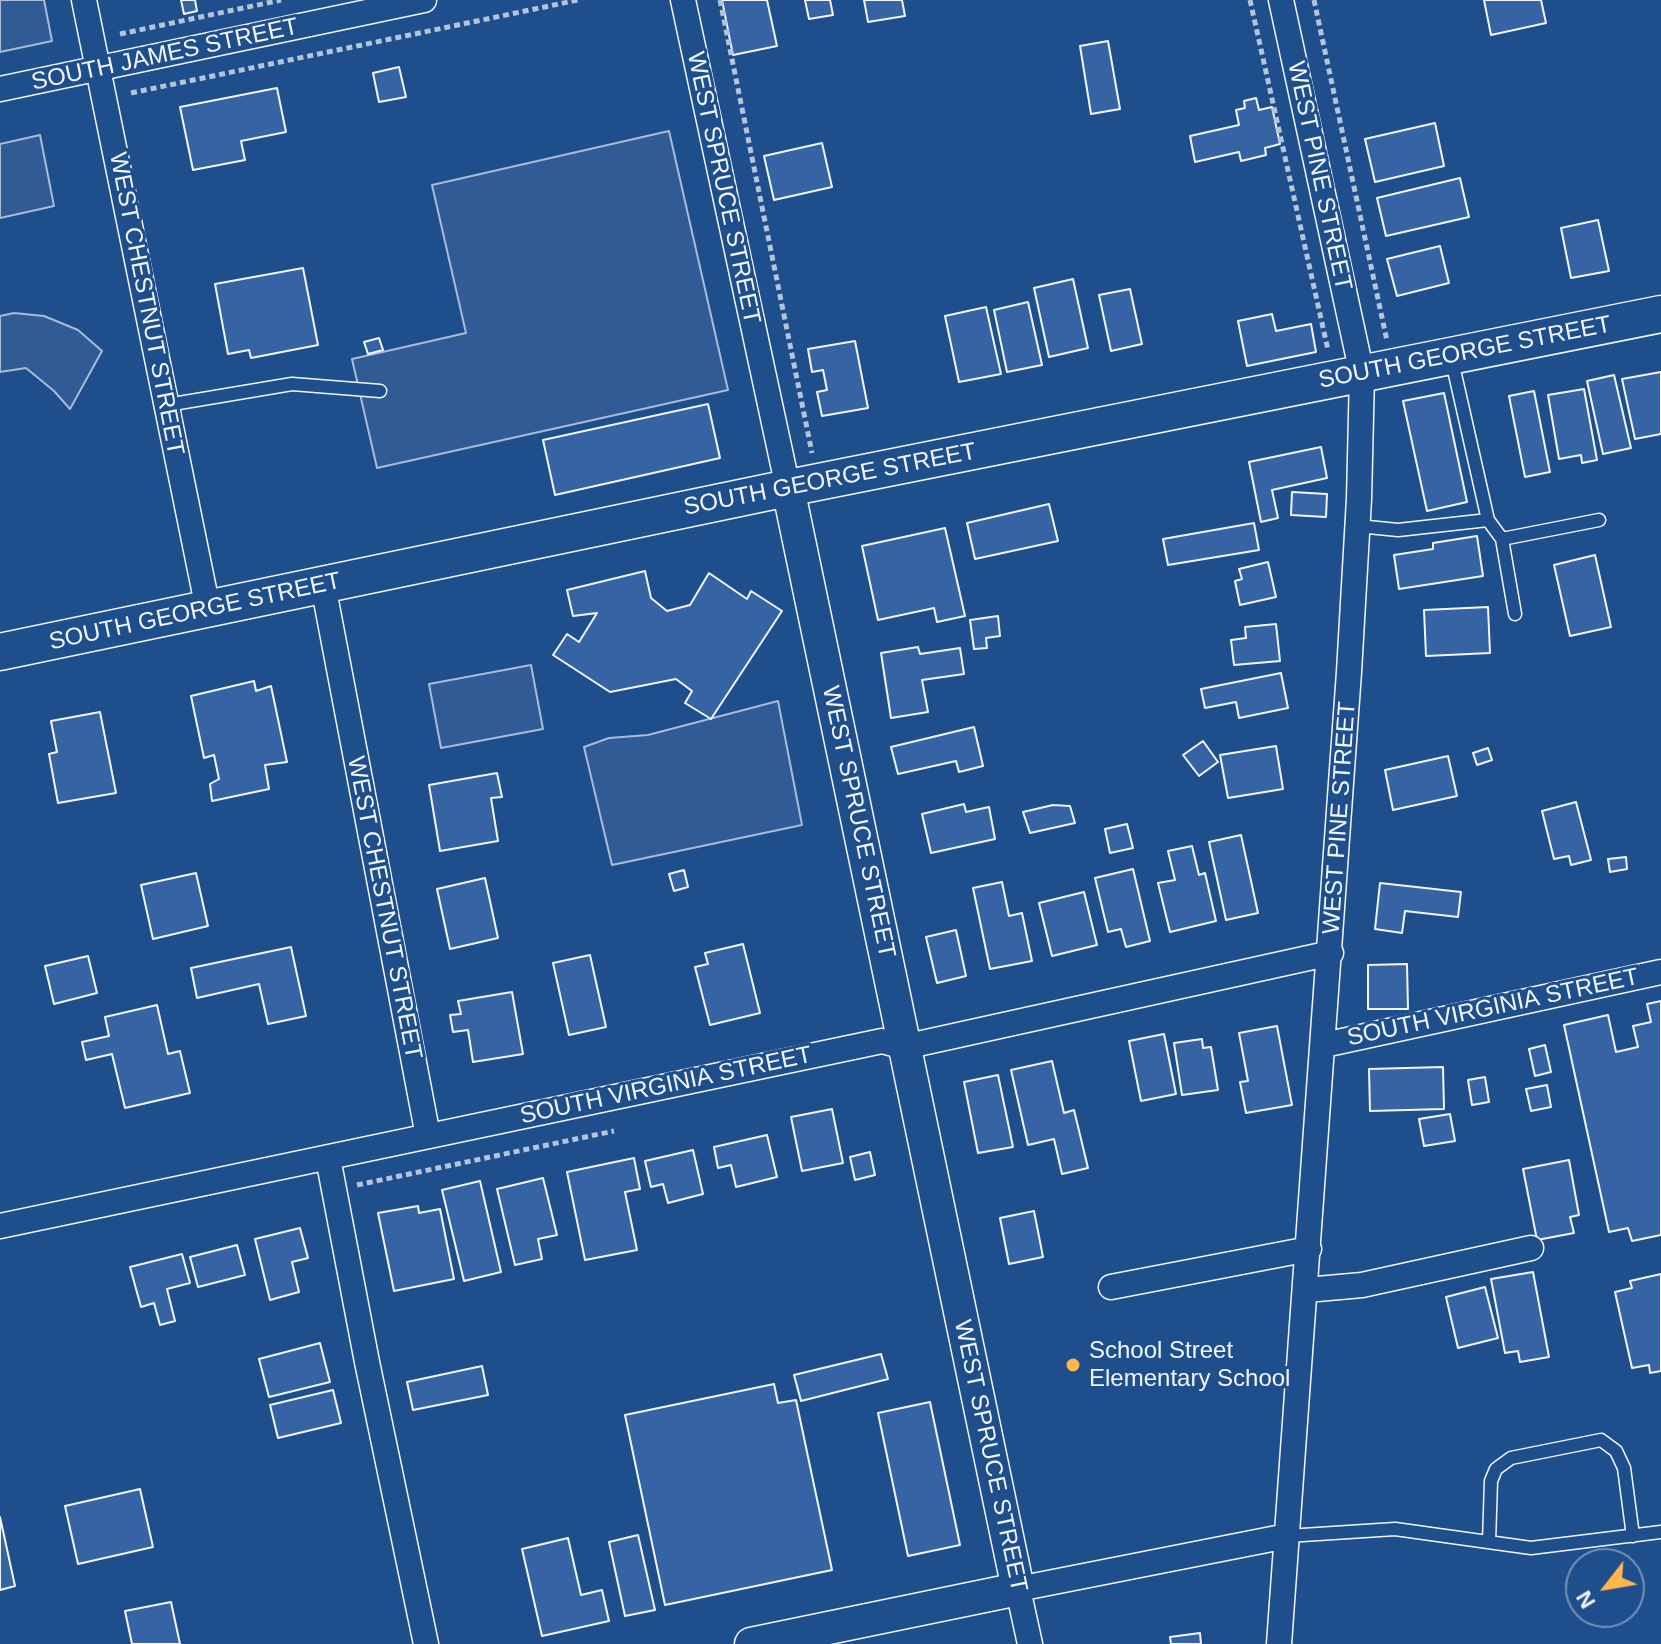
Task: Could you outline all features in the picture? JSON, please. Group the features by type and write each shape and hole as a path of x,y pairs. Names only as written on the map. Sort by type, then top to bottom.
{"main road":[{"name":"SOUTH GEORGE STREET","path":"0,652 788,488 1661,314"}],"street":[{"name":"WEST CHESTNUT STREET","path":"84,0 208,609"},
{"name":"SOUTH JAMES STREET","path":"0,89 424,0"},
{"name":"WEST SPRUCE STREET","path":"683,0 1030,1644"},
{"name":"WEST PINE STREET","path":"1279,1644 1331,953 1358,526 1362,374 1281,0"},
{"name":"WEST CHESTNUT STREET","path":"323,585 428,1136"},
{"name":"SOUTH VIRGINIA STREET","path":"0,1226 882,1041 904,1047 1331,953"},
{"name":"SOUTH VIRGINIA STREET","path":"1324,1045 1661,972"},
{"path":"328,1158 426,1644"},
{"path":"1306,1290 1362,1285 1531,1248"},
{"path":"1111,1287 1309,1249"},
{"path":"751,1644 1287,1536"}],"lane":[{"path":"1452,357 1488,520 1502,539 1515,614"},
{"path":"167,405 292,384 380,391"},
{"path":"1358,526 1398,530 1488,520"},
{"path":"1502,539 1599,520"},
{"path":"1489,1542 1491,1481 1496,1469 1511,1458 1601,1440 1616,1451 1624,1468 1633,1536"},
{"path":"1287,1536 1395,1529 1531,1548 1661,1532"}],"path":[{"path":"120,34 281,0"},
{"path":"131,93 578,0"},
{"path":"720,0 811,453"},
{"path":"1250,0 1330,357"},
{"path":"1314,0 1389,350"},
{"path":"352,1186 614,1131"}],"shaded area":[{"path":"0,0 44,0 52,41 0,52"},
{"path":"669,131 728,390 377,468 352,359 466,333 432,185"},
{"path":"40,135 54,206 0,218 0,144"},
{"path":"14,313 44,316 78,330 102,351 70,409 26,368 0,372 0,316"},
{"path":"531,665 543,729 441,748 429,684"},
{"path":"778,701 802,825 612,865 584,747 609,738 648,735"}],"building":[{"path":"181,0 195,0 197,11 184,14"},
{"path":"722,0 767,0 777,46 733,55"},
{"path":"805,0 830,0 833,15 809,19"},
{"path":"864,0 902,0 905,16 868,22"},
{"path":"1484,0 1541,0 1546,23 1491,35"},
{"path":"1108,41 1120,109 1091,114 1080,46"},
{"path":"399,67 406,97 379,102 373,73"},
{"path":"277,88 286,132 241,141 245,160 193,170 180,107"},
{"path":"1256,98 1259,110 1272,107 1280,144 1265,148 1266,155 1241,161 1239,152 1195,162 1190,136 1239,125 1236,110 1245,108 1244,101"},
{"path":"1435,123 1444,166 1375,182 1365,139"},
{"path":"822,143 832,187 774,200 764,156"},
{"path":"1460,178 1469,217 1386,236 1377,198"},
{"path":"1598,220 1609,271 1571,278 1561,228"},
{"path":"1440,246 1449,283 1397,296 1387,259"},
{"path":"303,268 318,345 251,358 249,350 228,354 215,284"},
{"path":"1073,279 1088,348 1049,357 1034,288"},
{"path":"1130,289 1142,344 1111,351 1099,295"},
{"path":"1028,302 1042,365 1007,372 994,310"},
{"path":"986,307 1001,374 959,382 945,316"},
{"path":"1272,314 1276,331 1311,324 1316,352 1247,366 1238,321"},
{"path":"379,338 383,350 368,354 364,342"},
{"path":"855,341 868,408 822,416 817,392 827,390 823,370 812,372 808,349"},
{"path":"1661,372 1661,434 1635,439 1622,379"},
{"path":"1614,375 1631,448 1603,454 1587,381"},
{"path":"1584,389 1597,460 1582,463 1581,455 1559,459 1548,395"},
{"path":"1534,391 1550,472 1525,477 1509,396"},
{"path":"1444,393 1467,502 1427,511 1403,401"},
{"path":"708,404 720,458 555,495 543,440"},
{"path":"1321,447 1327,478 1272,490 1278,518 1261,522 1249,462"},
{"path":"1292,492 1327,494 1326,517 1291,515"},
{"path":"1049,504 1058,541 975,559 967,523"},
{"path":"1254,523 1259,550 1168,565 1163,539"},
{"path":"945,528 965,616 937,622 934,608 878,620 862,546"},
{"path":"1477,536 1483,576 1399,589 1394,555 1433,549 1433,543"},
{"path":"1595,555 1611,627 1570,636 1554,565"},
{"path":"1268,562 1276,597 1240,605 1235,581 1242,579 1239,569"},
{"path":"645,571 651,598 667,611 690,605 709,573 747,599 751,591 782,611 711,719 685,703 692,691 676,679 610,692 553,655 567,634 579,642 597,613 573,616 567,590"},
{"path":"1488,607 1490,653 1426,656 1424,610"},
{"path":"998,616 1000,636 986,638 987,648 974,649 970,620"},
{"path":"1276,624 1280,661 1234,665 1231,640 1246,638 1245,627"},
{"path":"918,647 920,654 960,648 964,674 922,680 928,712 891,718 881,653"},
{"path":"1281,673 1288,708 1239,718 1236,702 1205,708 1201,689"},
{"path":"254,681 256,691 271,686 287,762 265,765 269,789 212,801 210,784 219,779 214,755 204,758 191,696"},
{"path":"100,712 116,793 58,803 49,754 57,752 51,721"},
{"path":"974,727 983,766 959,772 956,761 898,774 891,747"},
{"path":"1203,741 1218,762 1199,776 1183,755"},
{"path":"1276,746 1283,789 1228,798 1220,755"},
{"path":"1488,748 1492,760 1477,765 1473,753"},
{"path":"1448,756 1457,796 1393,810 1385,770"},
{"path":"497,773 502,797 491,798 498,841 440,851 429,785"},
{"path":"1576,802 1591,860 1571,865 1569,856 1554,859 1542,811"},
{"path":"964,804 966,812 989,807 995,839 931,853 922,814"},
{"path":"1053,805 1070,806 1075,823 1030,833 1023,812"},
{"path":"1127,824 1133,848 1110,853 1105,829"},
{"path":"1241,835 1258,913 1226,920 1209,842"},
{"path":"1192,846 1199,875 1205,873 1216,921 1170,932 1158,883 1175,880 1168,851"},
{"path":"1626,857 1627,869 1610,872 1608,859"},
{"path":"1133,869 1150,941 1126,947 1121,929 1108,932 1095,878"},
{"path":"684,870 688,887 674,891 669,874"},
{"path":"196,873 208,926 153,939 141,885"},
{"path":"485,878 498,938 450,949 437,889"},
{"path":"1002,882 1009,916 1022,913 1032,961 990,969 973,888"},
{"path":"1380,883 1461,892 1458,917 1405,911 1402,933 1375,929"},
{"path":"1084,892 1097,945 1052,956 1039,903"},
{"path":"956,930 966,976 937,983 926,937"},
{"path":"743,944 760,1013 710,1025 695,967 708,964 705,953"},
{"path":"291,947 306,1016 268,1024 259,984 197,998 191,968"},
{"path":"590,955 606,1027 569,1035 553,963"},
{"path":"88,956 97,993 54,1004 45,966"},
{"path":"1407,964 1408,1009 1368,1009 1368,965"},
{"path":"512,992 523,1054 473,1062 468,1030 453,1032 450,1015 461,1014 458,1001"},
{"path":"1661,1001 1661,1235 1632,1241 1628,1228 1609,1232 1564,1025 1608,1015 1616,1052 1638,1047 1633,1026 1651,1022 1647,1004"},
{"path":"157,1005 168,1054 180,1051 190,1093 125,1108 112,1054 86,1060 82,1042 109,1036 105,1017"},
{"path":"1277,1026 1292,1105 1246,1113 1240,1082 1248,1081 1239,1033"},
{"path":"1164,1034 1176,1094 1141,1101 1129,1041"},
{"path":"1202,1039 1203,1048 1211,1047 1218,1090 1182,1095 1174,1043"},
{"path":"1545,1045 1551,1072 1535,1076 1529,1049"},
{"path":"1052,1061 1064,1113 1074,1110 1088,1168 1062,1174 1054,1139 1028,1145 1011,1070"},
{"path":"1443,1067 1444,1109 1370,1111 1369,1069"},
{"path":"998,1075 1013,1147 978,1153 964,1082"},
{"path":"1485,1077 1489,1102 1472,1105 1468,1080"},
{"path":"1547,1085 1551,1107 1531,1111 1526,1089"},
{"path":"832,1109 843,1163 802,1171 791,1117"},
{"path":"1450,1114 1455,1141 1424,1146 1419,1119"},
{"path":"767,1135 777,1177 736,1187 731,1165 718,1168 714,1147"},
{"path":"693,1150 703,1194 668,1203 663,1184 651,1187 645,1161"},
{"path":"870,1152 875,1175 855,1180 850,1157"},
{"path":"634,1158 640,1189 625,1192 637,1250 585,1260 567,1172"},
{"path":"1569,1160 1579,1215 1570,1217 1574,1233 1537,1240 1523,1169"},
{"path":"543,1178 557,1235 538,1239 542,1259 515,1265 497,1189"},
{"path":"480,1181 501,1272 464,1281 442,1190"},
{"path":"418,1206 419,1213 440,1209 454,1279 394,1291 378,1213"},
{"path":"1034,1211 1043,1257 1009,1264 1000,1218"},
{"path":"300,1228 308,1258 292,1262 299,1292 270,1300 255,1239"},
{"path":"237,1245 245,1275 198,1287 190,1257"},
{"path":"182,1254 190,1283 167,1289 175,1321 160,1325 154,1303 141,1307 130,1267"},
{"path":"1533,1272 1549,1357 1520,1362 1518,1351 1505,1353 1491,1279"},
{"path":"1661,1274 1661,1371 1650,1373 1649,1365 1632,1368 1615,1292 1632,1288 1630,1281"},
{"path":"1485,1287 1498,1338 1458,1348 1446,1297"},
{"path":"320,1343 330,1382 269,1397 259,1359"},
{"path":"881,1354 888,1379 801,1401 794,1375"},
{"path":"482,1366 488,1395 413,1410 407,1382"},
{"path":"774,1384 778,1403 796,1400 832,1570 665,1605 625,1415"},
{"path":"333,1390 341,1423 278,1438 270,1405"},
{"path":"930,1402 960,1545 908,1556 878,1413"},
{"path":"140,1489 153,1547 78,1564 65,1506"},
{"path":"0,1517 15,1586 0,1590"},
{"path":"638,1535 655,1610 625,1616 609,1542"},
{"path":"568,1538 581,1595 602,1590 609,1621 542,1636 522,1549"},
{"path":"171,1602 180,1644 132,1644 125,1611"},
{"path":"1200,1633 1201,1644 1171,1644 1170,1637"}],"place":[{"name":"School Street Elementary School","path":"1073,1365"}]}
